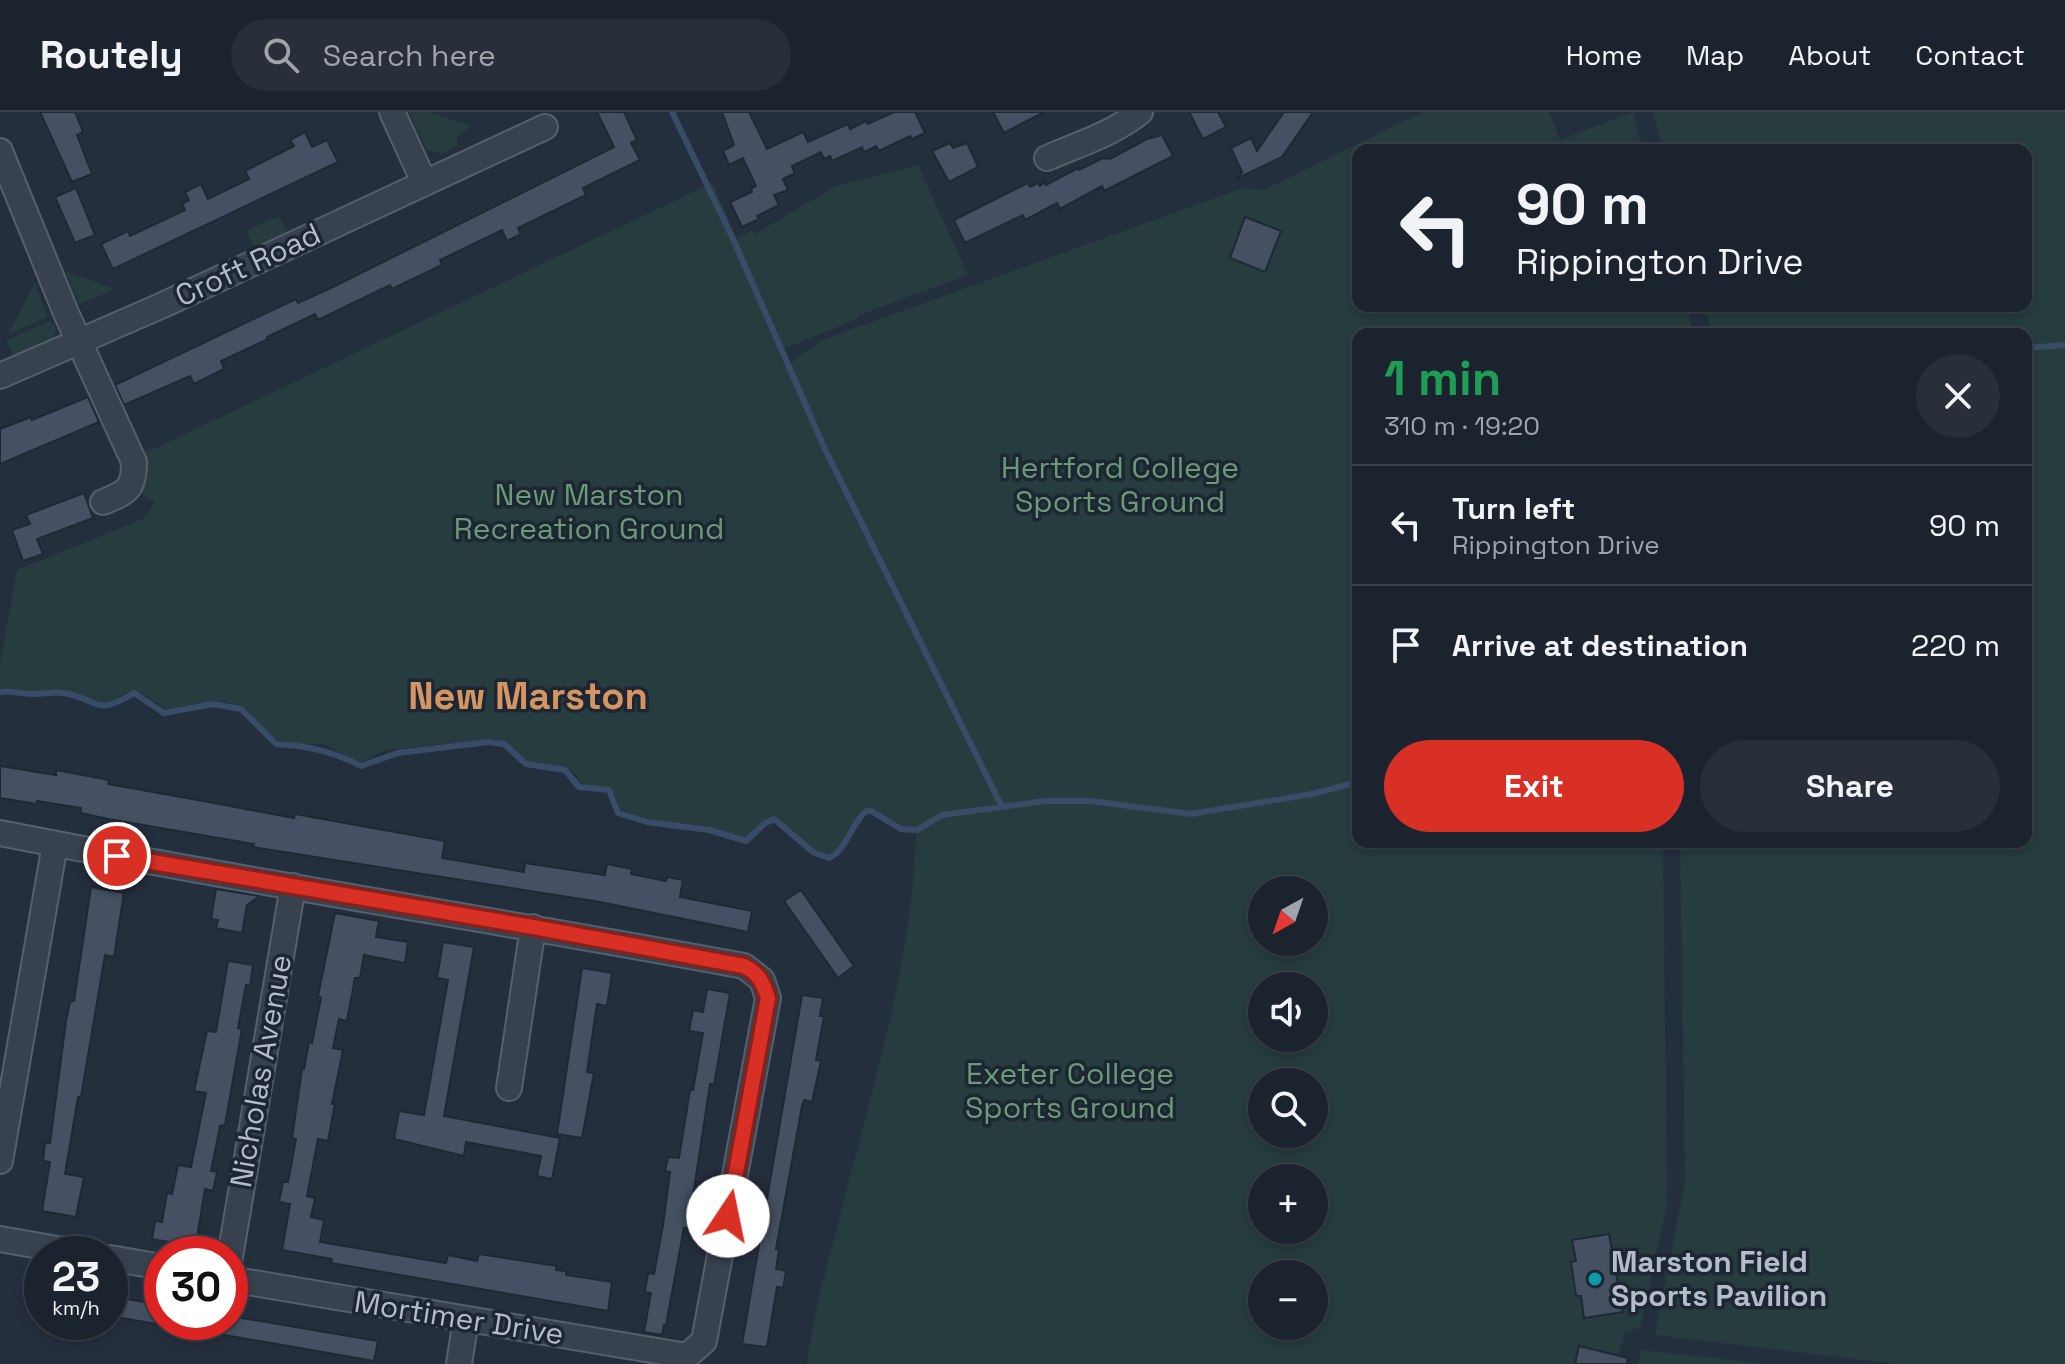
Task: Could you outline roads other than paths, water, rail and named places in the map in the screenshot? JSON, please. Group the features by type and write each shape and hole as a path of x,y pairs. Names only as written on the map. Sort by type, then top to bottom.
{"street":[{"path":"392,112 424,182"},
{"path":"1047,158 1106,133 1140,112"},
{"name":"Croft Road","path":"0,376 545,127"},
{"path":"0,151 66,313 134,462 130,488 103,502"},
{"path":"0,833 533,927 509,1088"},
{"path":"0,1161 55,844"},
{"name":"Nicholas Avenue","path":"234,1236 293,886"},
{"name":"Mortimer Drive","path":"248,1282 687,1356 704,1341 768,998 762,980 744,966 533,927"},
{"path":"0,1239 24,1243"},
{"path":"459,1364 466,1319"}],"waterway":[{"path":"672,112 734,241 824,447 1001,805"},
{"path":"2032,348 2065,345"},
{"path":"0,692 63,693 104,706 134,693 164,713 213,704 241,709 276,744 320,750 361,766 398,753 488,742 504,744 526,764 565,770 579,787 609,790 618,813 647,822 709,830 746,841 774,819 813,852 829,858 840,849 866,811 901,829 917,830 942,815 1045,801 1090,801 1191,814 1312,794 1352,784"}],"place":[{"name":"Marston Field Sports Pavilion","path":"1595,1279"}],"district":[{"name":"New Marston","path":"528,696"}],"park label":[{"name":"Hertford College Sports Ground","path":"1120,485"},
{"name":"New Marston Recreation Ground","path":"589,512"},
{"name":"Exeter College Sports Ground","path":"1070,1091"}]}
